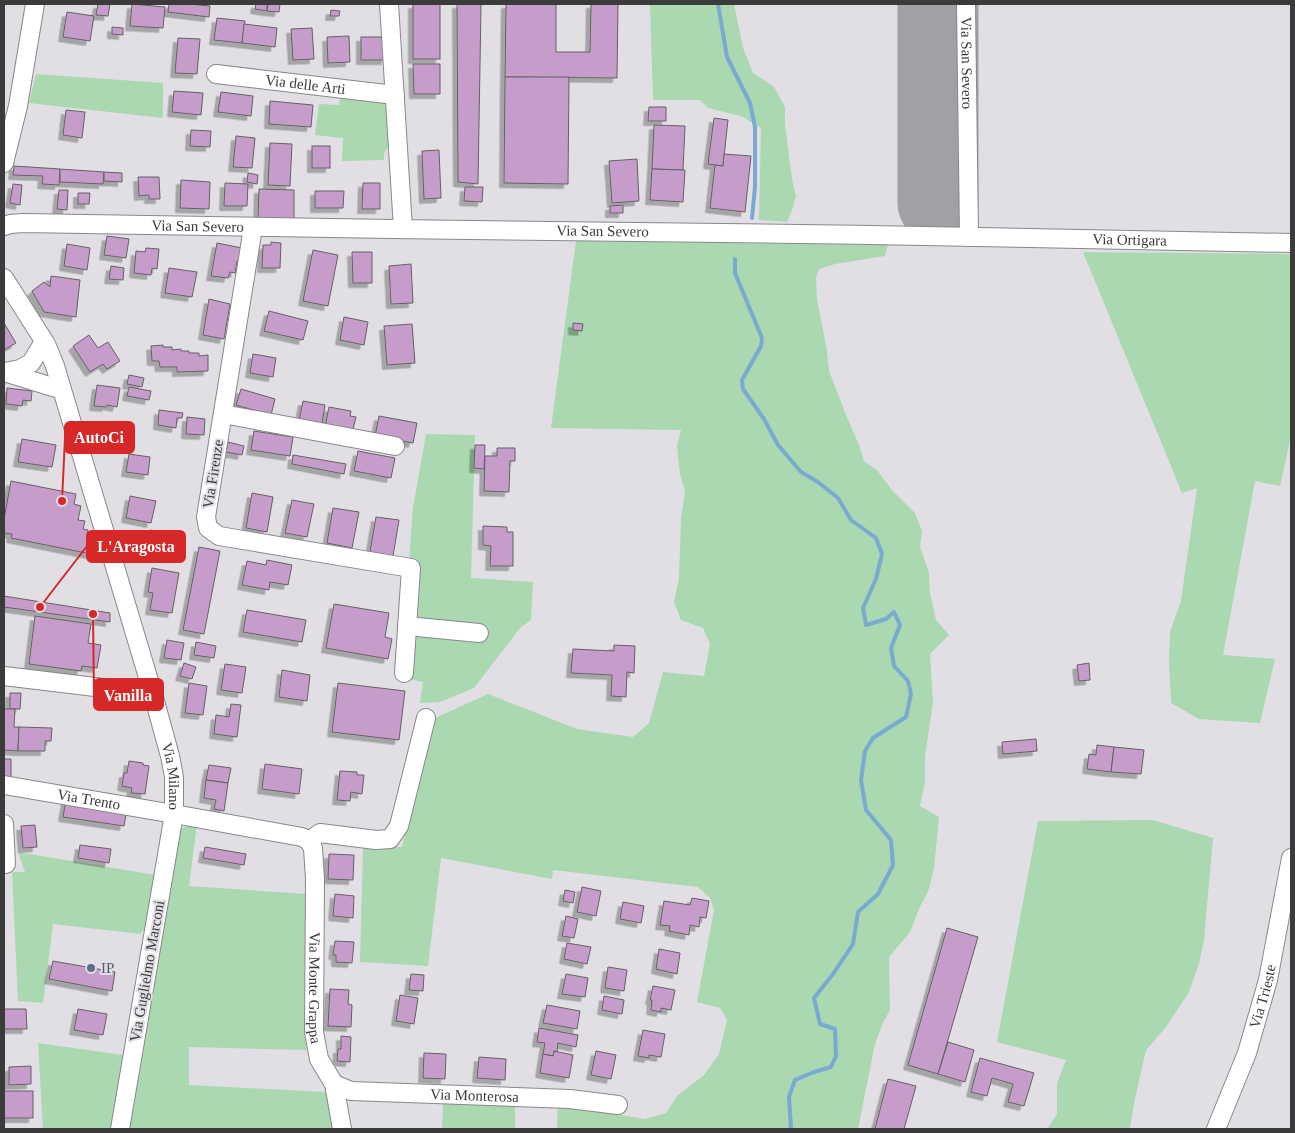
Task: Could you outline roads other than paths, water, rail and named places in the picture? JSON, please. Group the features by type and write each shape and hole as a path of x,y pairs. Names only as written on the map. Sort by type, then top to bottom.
{"street":[{"path":"4,163 21,89 35,4"},
{"path":"389,4 403,229"},
{"name":"Via San Severo","path":"4,226 23,223 968,237 966,4"},
{"name":"Via delle Arti","path":"216,74 394,95"},
{"name":"Via Firenze","path":"252,227 206,517 208,528 219,536 411,568 407,626"},
{"name":"Via Ortigara","path":"968,237 1291,243"},
{"name":"Via Milano","path":"4,278 46,344 63,388 62,396"},
{"name":"Via Milano","path":"4,292 20,304"},
{"name":"Via Milano","path":"36,327 62,396 153,694 174,777 174,814 302,837 309,841"},
{"path":"4,372 20,369 31,363 42,345"},
{"path":"4,372 62,396"},
{"path":"223,414 395,446"},
{"path":"404,674 407,626 479,633"},
{"path":"4,676 153,694"},
{"path":"309,841 320,833 376,840 390,839 399,826 426,718"},
{"name":"Via Trento","path":"4,785 174,814"},
{"name":"Via Guglielmo Marconi","path":"120,1129 174,814"},
{"path":"4,824 6,864"},
{"name":"Via Monte Grappa","path":"309,841 313,848 315,879 314,1032 320,1059 334,1084 342,1129"},
{"name":"Via Trieste","path":"1216,1129 1247,1053 1268,980 1291,858"},
{"name":"Via Monterosa","path":"334,1084 351,1091 570,1099 618,1105"}],"waterway":[{"path":"718,4 727,57 750,103 755,127 755,187 752,218"},
{"path":"735,259 735,273 762,338 761,346 742,380 743,389 764,419 778,445 801,472 818,482 838,498 851,520 876,538 882,554 876,579 863,608 866,625 886,619 894,612 900,625 891,648 894,666 908,681 911,694 906,717 873,738 865,751 861,780 866,810 891,840 893,865 878,894 858,912 853,944 814,998 820,1024 835,1029 836,1056 831,1067 795,1080 789,1097 790,1129"}],"place":[{"name":"AutoCi","path":"62,501"},
{"name":"L'Aragosta","path":"40,607"},
{"name":"Vanilla","path":"93,614"},
{"name":"IP","path":"91,968"}]}
